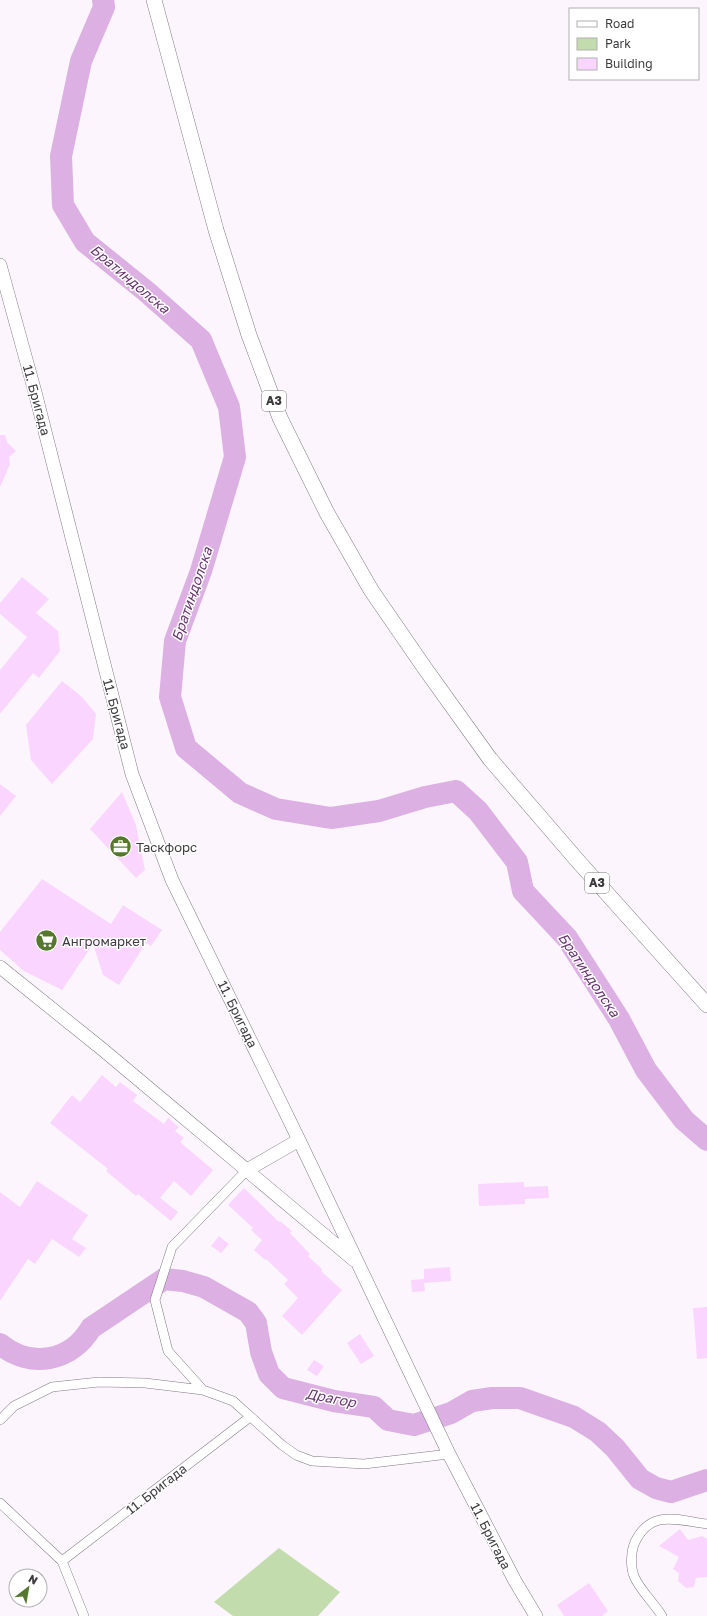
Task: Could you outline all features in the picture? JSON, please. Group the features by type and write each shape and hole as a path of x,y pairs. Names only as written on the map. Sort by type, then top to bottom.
{"main road":[{"name":"A3","path":"154,0 216,230 249,335 280,418 327,513 376,596 424,667 490,759 577,860 707,1005"},
{"name":"11. Бригада","path":"0,265 37,399 132,774 172,880 299,1140 449,1454 515,1581 536,1616"},
{"name":"11. Бригада","path":"0,967 247,1170 359,1265"},
{"path":"247,1170 299,1140"}],"street":[{"path":"203,1390 168,1351 155,1300 172,1246 247,1170"},
{"path":"0,1420 14,1406 52,1387 100,1382 145,1383 203,1390 233,1402 282,1445 296,1455 312,1461 364,1464 449,1454"},
{"name":"11. Бригада","path":"62,1561 250,1417"},
{"path":"0,1503 62,1561 84,1616"},
{"path":"662,1616 634,1576 632,1562 633,1547 639,1534 651,1522 663,1519 707,1524"}],"green space":[{"path":"279,1548 340,1592 318,1616 233,1616 214,1602"}],"building":[{"path":"0,435 5,435 7,442 16,451 9,457 10,464 0,487"},
{"path":"22,577 49,599 36,613 58,631 60,651 39,678 33,673 0,714 0,670 27,637 0,614 0,603"},
{"path":"62,681 82,697 96,714 93,739 52,784 31,760 26,725"},
{"path":"0,784 16,796 0,816"},
{"path":"122,792 136,825 145,870 136,878 90,829"},
{"name":"Ангромаркет","path":"42,879 111,924 123,905 162,930 151,946 146,943 119,985 103,975 93,944 62,990 24,971 0,950 0,932"},
{"path":"102,1075 116,1087 120,1082 137,1095 133,1101 164,1124 168,1118 179,1127 175,1131 184,1138 180,1142 213,1170 191,1196 174,1181 160,1198 178,1212 171,1221 138,1194 136,1196 106,1171 108,1169 50,1123 72,1095 80,1102"},
{"path":"37,1181 88,1215 72,1239 86,1248 79,1257 52,1239 35,1264 28,1259 0,1301 0,1192 20,1207"},
{"path":"524,1182 524,1187 548,1186 549,1198 525,1199 525,1204 479,1206 478,1184"},
{"path":"244,1188 279,1222 280,1221 292,1231 290,1233 310,1254 308,1256 322,1269 321,1271 342,1290 302,1335 282,1316 298,1298 284,1284 288,1280 254,1250 262,1240 251,1230 253,1228 228,1205"},
{"path":"219,1236 229,1244 221,1253 211,1246"},
{"path":"450,1267 451,1281 424,1283 425,1291 412,1292 411,1280 424,1279 424,1269"},
{"path":"707,1307 707,1358 697,1359 693,1308"},
{"path":"360,1334 374,1356 361,1364 347,1343"},
{"path":"314,1360 324,1366 317,1376 307,1370"},
{"path":"680,1529 688,1540 702,1536 707,1539 707,1577 696,1578 694,1587 686,1588 678,1581 679,1573 673,1569 679,1557 659,1546"},
{"path":"589,1583 608,1611 602,1616 564,1616 557,1605"}],"waterway":[{"name":"Братиндолска","path":"103,0 104,7 81,61 61,156 63,205 85,242 147,292 201,340 229,407 235,457 201,571 175,641 170,697 186,748 240,793 276,809 331,818 379,811 425,797 456,791 478,811 517,862 523,891 567,938 619,1019 646,1070 684,1120 707,1140"},
{"name":"Драгор","path":"0,1344 12,1352 24,1357 37,1359 61,1355 73,1348 83,1339 91,1328 164,1279 183,1281 204,1287 248,1312 256,1323 261,1352 269,1374 283,1388 334,1401 374,1407 388,1420 414,1425 451,1413 472,1401 492,1398 520,1398 574,1417 598,1432 615,1448 640,1479 656,1488 671,1492 707,1480"}],"place":[{"name":"Таскфорс","path":"120,847"},
{"name":"Ангромаркет","path":"47,941"}]}
